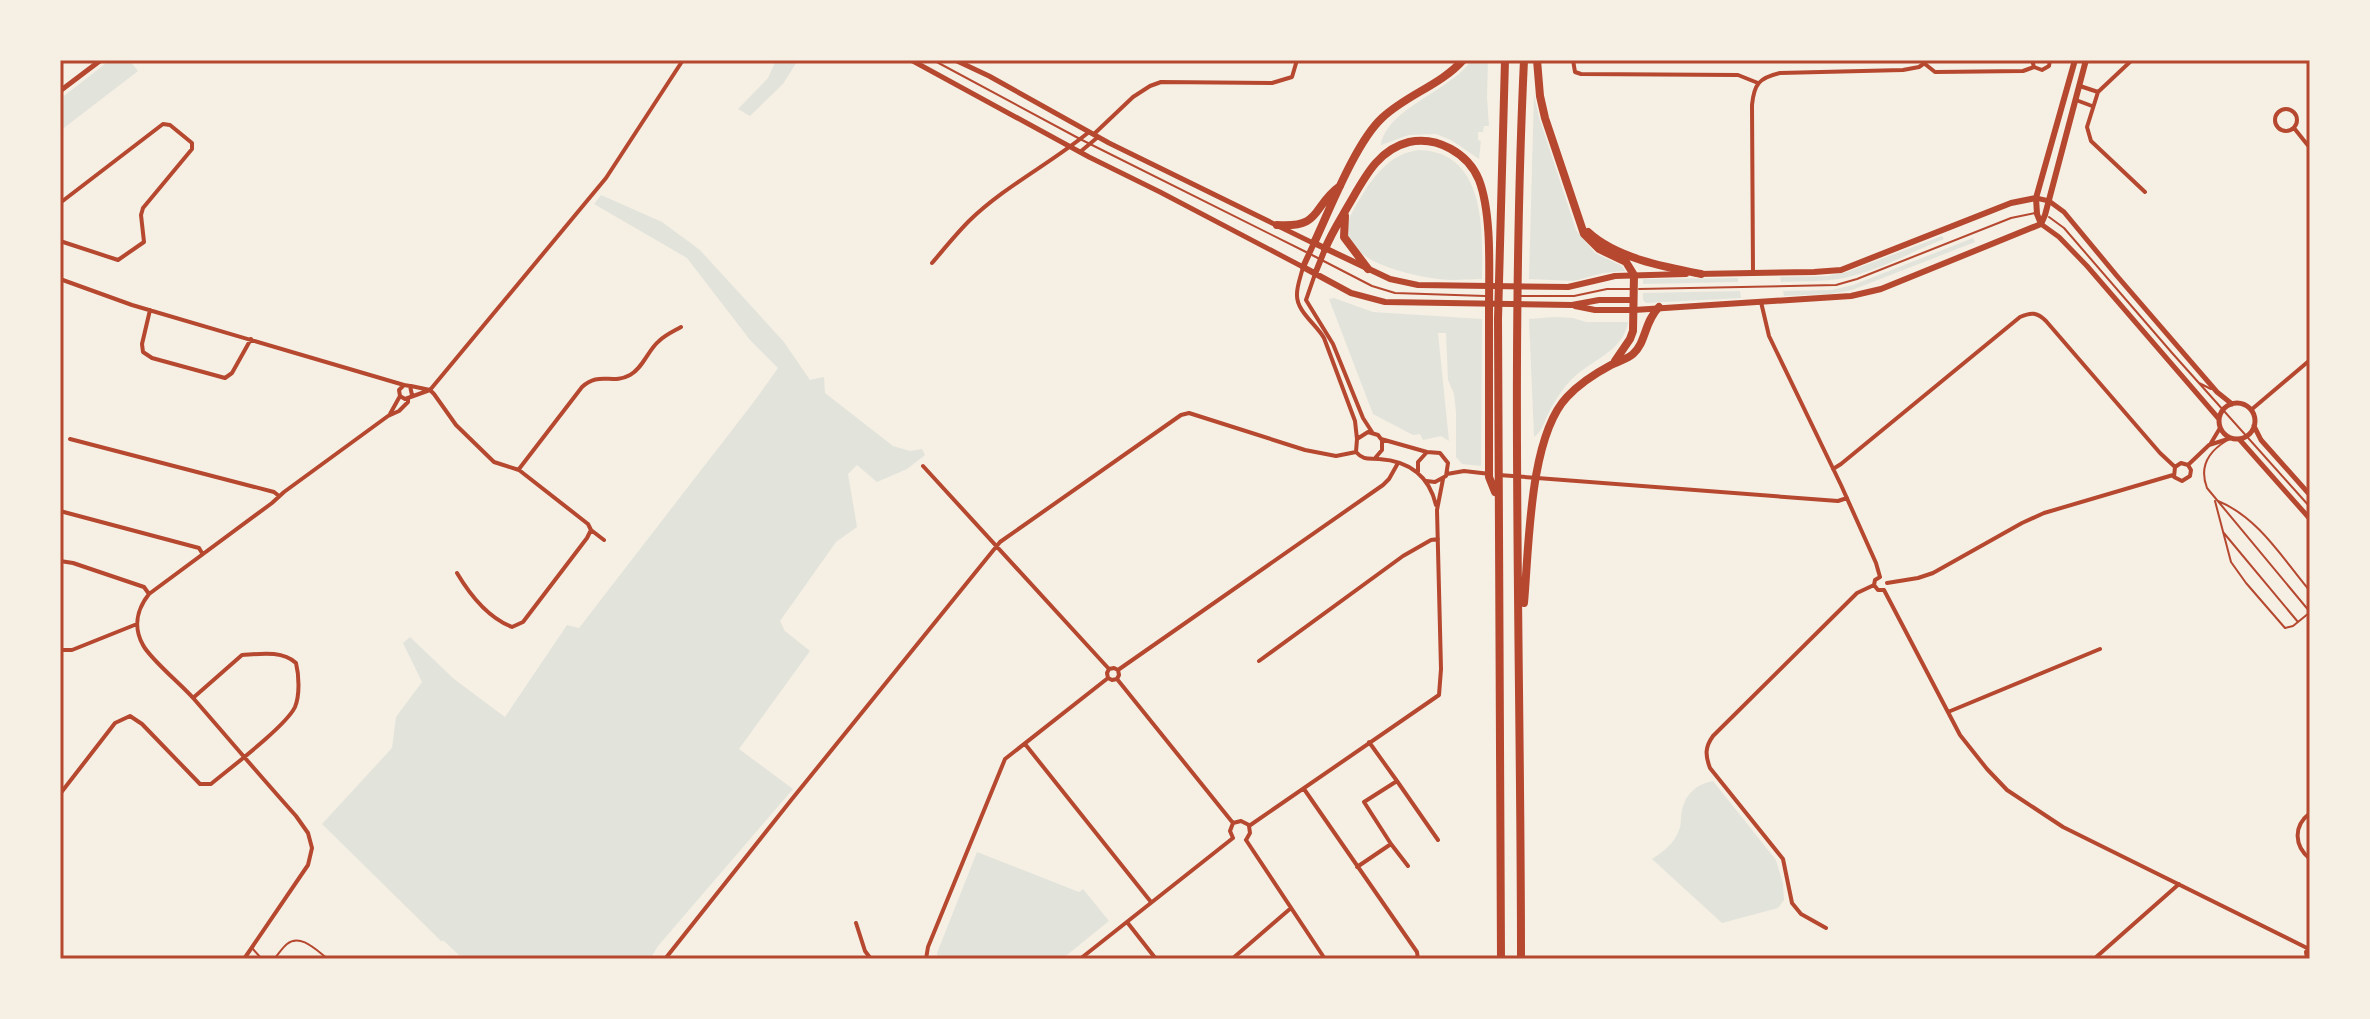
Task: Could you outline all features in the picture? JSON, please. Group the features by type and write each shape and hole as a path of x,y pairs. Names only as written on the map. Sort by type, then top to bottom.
{"highway":[{"path":"1314,243 1341,185 1378,122 1392,109 1433,85 1463,60"},
{"path":"1501,959 1497,496 1498,305 1505,60"},
{"path":"1521,959 1517,454 1524,60"},
{"path":"1537,60 1545,118 1581,225 1590,242 1626,262 1634,275 1634,324 1630,339 1612,364"},
{"path":"1325,249 1372,166 1391,150 1409,143 1433,142 1447,147 1465,160 1479,179 1489,250 1489,477 1497,496"},
{"path":"1277,225 1297,226 1310,221 1329,194 1341,185"},
{"path":"1347,208 1344,237 1368,269"},
{"path":"1581,225 1613,249 1650,263 1701,274"},
{"path":"1520,643 1537,468 1551,421 1565,399 1585,382 1612,364 1633,355 1649,319 1659,307"}],"main road":[{"path":"2041,224 2036,198 2075,60"},
{"path":"2036,198 2011,203 1841,270 1634,275 1602,278 1573,287 1409,284 1368,269 1314,243 1303,267 1351,293 1395,304 1572,305 1595,310 1634,305 1659,307 1835,298 1873,291 2041,224 2086,60"},
{"path":"1315,274 1325,249"}],"street":[{"path":"60,91 101,60"},
{"path":"387,381 399,394 410,397 430,390 606,178 683,60"},
{"path":"911,60 1070,147 1303,267 1297,299 1300,309 1324,338 1355,421 1356,452"},
{"path":"955,60 981,71 1094,134 1314,243"},
{"path":"1080,152 1094,134 1133,97 1150,86 1174,81 1272,83 1292,77 1297,60"},
{"path":"1573,60 1575,72 1581,74 1738,75 1758,83"},
{"path":"2032,60 2039,70 2045,69 2050,60"},
{"path":"2132,60 2098,92 2087,127 2091,141 2145,192"},
{"path":"1753,273 1752,105 1753,92 1766,77 1780,73 1914,69 1927,62 1929,69 1942,72 2023,71 2034,67"},
{"path":"2080,86 2098,92"},
{"path":"2076,100 2093,106"},
{"path":"2286,108 2294,112 2297,121 2294,128 2285,132 2279,129 2274,121 2277,112 2286,108"},
{"path":"60,203 163,124 170,125 192,143 192,149 143,208 144,242 118,260 60,241"},
{"path":"2294,128 2310,148"},
{"path":"932,263 969,221 1003,193 1080,139 1094,134"},
{"path":"2036,198 2049,201 2064,212 2217,392 2232,404"},
{"path":"2041,224 2059,237 2087,266 2219,419"},
{"path":"1315,274 1306,295 1307,304 1325,327 1363,418 1381,439 1440,453 1448,463 1464,471 1838,501 1847,498"},
{"path":"60,279 150,310 387,381 430,390 456,425 494,462 519,470 604,540"},
{"path":"1761,302 1769,336 1847,498 1880,577"},
{"path":"150,310 142,344 143,352 152,358 225,378 232,373 251,339"},
{"path":"1833,469 2020,317 2032,313 2046,321 2175,467"},
{"path":"519,470 589,381 599,377 621,378 630,375 658,341 681,327"},
{"path":"2251,410 2310,360"},
{"path":"388,416 399,394 407,386"},
{"path":"244,959 304,873 312,848 308,833 193,698 147,652 137,624 139,610 149,594 388,416 399,411 410,397 407,386"},
{"path":"2188,465 2209,445 2220,428 2219,419 2223,410 2232,404 2242,404 2251,410 2255,418 2248,436 2209,445"},
{"path":"665,959 996,547 1181,415 1189,413 1318,453 1336,456 1356,452 1366,459 1398,463 1418,472 1426,481 1437,510 1439,695 1249,826"},
{"path":"2254,426 2261,440 2310,495"},
{"path":"2220,428 2231,438"},
{"path":"1357,439 1363,433 1372,432"},
{"path":"70,439 274,492 279,496"},
{"path":"1375,459 1382,450 1381,439"},
{"path":"2239,439 2310,519"},
{"path":"1418,472 1418,462 1427,452"},
{"path":"1118,670 1383,485 1398,463"},
{"path":"1437,510 1448,463"},
{"path":"2173,475 2175,467 2181,463 2188,465"},
{"path":"2173,475 2179,481 2186,481 2191,473 2188,465"},
{"path":"923,466 1109,669"},
{"path":"1426,481 1435,482 1464,471"},
{"path":"1887,583 1933,573 2044,513 2173,475"},
{"path":"60,511 199,548 203,554"},
{"path":"457,573 478,601 500,622 512,627 523,622 591,530"},
{"path":"1259,661 1403,556 1438,539"},
{"path":"60,561 144,587 149,594"},
{"path":"1880,577 1885,578 1887,583"},
{"path":"1826,928 1801,914 1792,903 1783,859 1710,768 1706,749 1713,736 1857,593 1874,585 1880,577"},
{"path":"1884,590 1887,583"},
{"path":"1874,585 1878,590 1884,590"},
{"path":"1884,590 1969,748 2007,790 2063,827 2308,947 2307,959"},
{"path":"60,650 72,650 137,624"},
{"path":"1948,712 2100,649"},
{"path":"60,794 115,723 130,716 142,724 200,784 211,784 244,758 291,713 298,698 296,663 279,654 242,655 193,698"},
{"path":"1109,669 1118,670"},
{"path":"1108,678 1109,669"},
{"path":"1117,679 1118,670"},
{"path":"1108,678 1117,679"},
{"path":"926,959 928,947 1005,759 1108,678"},
{"path":"1117,679 1233,823"},
{"path":"1369,742 1438,840"},
{"path":"1025,744 1151,902"},
{"path":"1397,781 1364,802 1408,866"},
{"path":"1304,789 1417,952 1418,959"},
{"path":"2310,813 2300,824 2297,836 2300,849 2310,859"},
{"path":"1233,823 1241,821 1249,826 1250,833 1246,840"},
{"path":"1233,823 1230,831 1233,838 1246,840"},
{"path":"1080,959 1233,838"},
{"path":"1246,840 1325,959"},
{"path":"1357,867 1391,844"},
{"path":"2094,959 2179,884"},
{"path":"1232,959 1291,908"},
{"path":"1127,922 1156,959"},
{"path":"856,923 865,951 871,959"}],"lane":[{"path":"933,60 1089,144 1363,282 1386,291 1409,294 1503,296"},
{"path":"1517,296 1579,295 1607,289 1836,285 2011,218 2024,214 2045,215 2064,228 2310,507"},
{"path":"2198,383 2217,392"},
{"path":"2214,500 2231,562 2285,628 2291,627 2310,612 2214,500 2206,486 2203,469 2209,455 2231,438"},
{"path":"2214,500 2235,508 2249,518 2310,591"},
{"path":"2222,531 2298,622"},
{"path":"274,959 286,945 299,941 328,959"},
{"path":"252,948 261,959"}],"shaded area":[{"path":"110,60 129,60 138,71 60,131 60,99"},
{"path":"776,60 798,60 783,84 750,116 738,109 768,78"},
{"path":"1472,60 1488,60 1489,126 1478,132 1478,140 1481,141 1479,159 1436,134 1409,135 1381,145 1386,132 1406,110 1449,82"},
{"path":"1534,94 1576,230 1595,253 1622,266 1625,271 1574,281 1529,279"},
{"path":"1418,150 1440,154 1457,164 1468,179 1480,217 1482,279 1444,280 1398,271 1369,258 1349,240 1347,228 1350,218 1371,182 1394,159"},
{"path":"601,195 662,222 700,250 784,342 810,380 824,377 825,393 893,446 910,451 922,449 925,455 907,469 877,482 857,465 848,474 857,527 836,542 780,621 785,631 810,651 739,749 793,789 650,959 463,959 322,824 392,748 396,717 422,682 403,643 410,637 454,679 505,717 567,625 579,628 778,368 750,340 687,258 594,204"},
{"path":"1942,236 1944,239 1857,275 1781,282 1780,277 1827,276 1847,272"},
{"path":"1973,238 1975,242 1852,290 1784,296 1783,291 1831,290 1853,285"},
{"path":"1738,278 1738,282 1643,284 1643,279"},
{"path":"1740,291 1741,298 1646,303 1643,300 1643,293"},
{"path":"1329,299 1373,312 1482,319 1481,466 1462,464 1456,457 1456,412 1454,394 1448,380 1446,333 1438,333 1449,441 1441,436 1423,440 1420,434 1413,435 1373,414"},
{"path":"1555,317 1586,322 1628,322 1620,341 1566,386 1534,437 1529,319"},
{"path":"1713,781 1776,860 1784,900 1778,908 1722,923 1652,859 1668,847 1677,835 1681,813 1689,795 1697,787"},
{"path":"977,852 1079,892 1083,889 1109,921 1062,959 938,959 937,953"}]}
